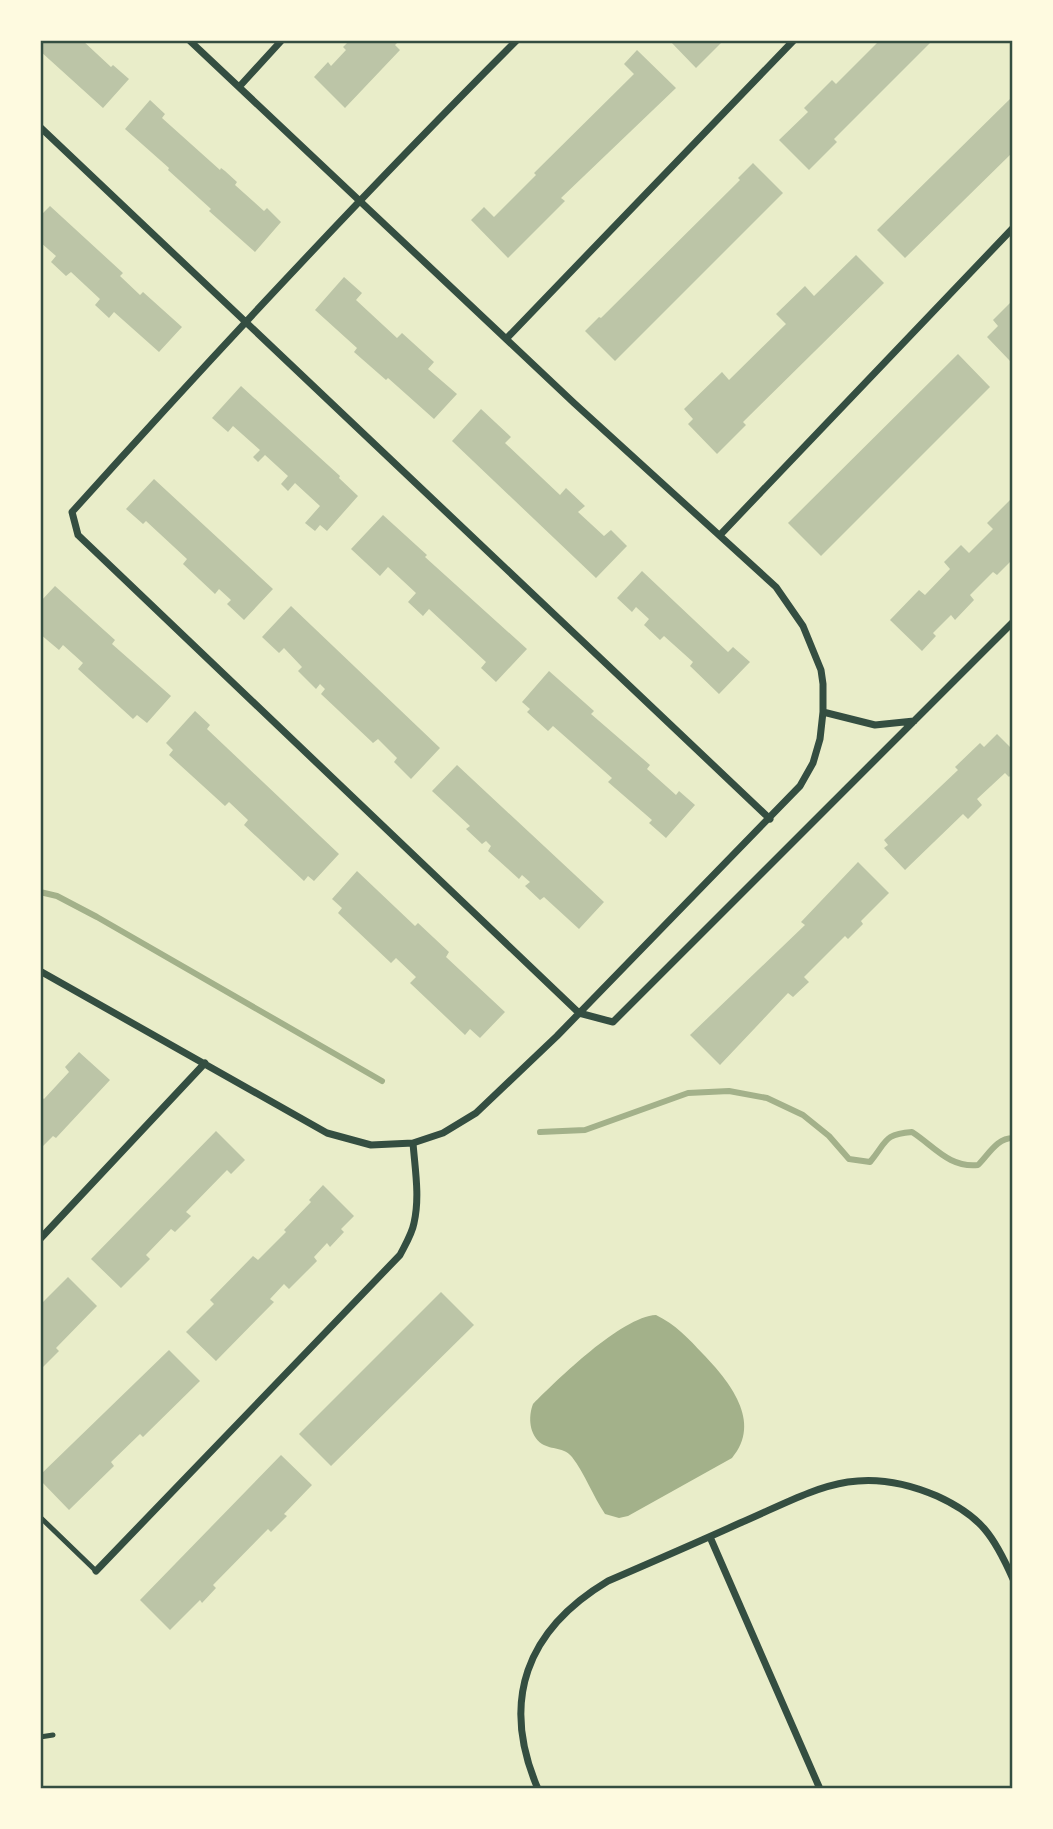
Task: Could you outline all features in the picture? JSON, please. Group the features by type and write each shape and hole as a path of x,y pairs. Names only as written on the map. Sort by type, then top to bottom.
{"street":[{"path":"40,971 327,1133 371,1145 412,1143 443,1133 476,1114 579,1013 800,786 813,763 820,738 823,712 821,670 803,626 776,587 506,339 189,40"},
{"path":"239,87 282,40"},
{"path":"517,40 359,200 72,512 78,536 579,1013 613,1022 1013,622"},
{"path":"506,339 794,40"},
{"path":"40,127 770,819"},
{"path":"720,535 1013,228"},
{"path":"823,712 875,725 914,721"},
{"path":"40,1239 205,1063"},
{"path":"96,1571 400,1255 414,1225 416,1208 417,1187 412,1143"},
{"path":"538,1789 526,1761 520,1720 521,1697 531,1660 548,1634 568,1609 589,1592 710,1536 816,1490 863,1479 886,1480 919,1488 957,1505 975,1519 991,1536 1013,1580"},
{"path":"710,1536 820,1789"}],"lane":[{"path":"40,1517 96,1571"},
{"path":"40,1737 53,1735"}],"shaded area":[{"path":"656,1315 681,1332 723,1377 739,1403 744,1430 741,1444 732,1458 628,1516 619,1518 605,1514 569,1454 542,1444 534,1436 530,1420 531,1409 558,1380 608,1337 642,1318"}],"building":[{"path":"40,40 82,40 111,67 113,65 129,79 103,108 40,51"},
{"path":"350,40 400,40 395,45 400,50 345,108 314,77 328,62 331,66 346,50 343,47"},
{"path":"669,40 724,40 696,68"},
{"path":"880,40 933,40 834,139 837,142 809,170 779,140 808,112 804,108 832,80 836,84"},
{"path":"637,50 676,88 561,198 565,201 508,258 471,220 484,207 494,217 536,175 534,173 634,74 624,64"},
{"path":"1013,96 1013,152 905,258 877,230"},
{"path":"150,100 165,114 162,118 220,170 221,168 225,171 237,182 235,185 264,211 267,208 281,222 255,252 125,129"},
{"path":"753,163 783,193 615,361 585,331 740,180 738,178"},
{"path":"50,206 123,273 120,276 140,295 143,292 182,327 159,352 114,312 109,318 95,305 100,299 71,272 66,276 51,262 56,256 40,242 40,216"},
{"path":"856,255 884,283 743,422 746,425 717,454 688,424 693,419 684,409 722,372 729,380 786,324 776,314 805,286 814,296"},
{"path":"344,277 362,293 356,300 397,338 402,333 434,362 428,369 457,394 434,419 354,352 357,348 315,310"},
{"path":"1013,300 1013,358 1010,361 987,337 998,326 993,320"},
{"path":"958,354 990,387 821,556 788,523"},
{"path":"241,386 340,476 358,496 327,531 320,525 315,531 305,523 320,506 295,483 288,491 281,484 288,476 265,455 258,462 253,457 260,450 233,426 228,432 212,418"},
{"path":"481,409 511,437 505,443 560,495 566,488 585,506 578,512 604,536 611,530 627,546 596,578 452,441"},
{"path":"154,479 273,589 244,620 227,604 231,600 219,589 215,594 183,564 187,559 146,521 143,524 126,509"},
{"path":"1013,497 1013,559 997,575 993,572 970,595 974,600 955,620 951,615 933,633 936,636 922,651 890,620 919,590 925,595 950,569 944,562 961,545 969,553 993,529 987,523"},
{"path":"383,515 427,555 425,557 527,649 496,682 481,668 486,662 429,609 423,616 408,602 416,593 388,567 380,576 351,549"},
{"path":"642,571 728,652 733,647 750,662 719,694 690,666 693,662 664,636 660,640 644,625 649,619 636,607 632,612 617,598"},
{"path":"55,586 115,640 112,644 171,696 147,723 137,715 133,719 78,669 83,663 63,645 59,650 40,634 40,602"},
{"path":"291,606 440,748 411,779 394,762 397,758 378,739 373,743 321,694 325,689 320,684 316,689 298,671 302,667 284,648 279,653 262,637"},
{"path":"549,671 594,711 591,714 650,765 647,769 676,795 679,791 695,805 666,838 649,823 652,820 608,782 612,778 553,726 548,731 527,712 530,709 522,702"},
{"path":"195,711 210,725 207,729 339,854 314,881 308,876 304,881 244,825 248,820 229,802 225,806 169,755 173,750 166,743"},
{"path":"997,734 1013,750 1013,773 1009,777 1005,773 977,799 982,805 968,819 963,814 905,870 884,848 888,845 884,840 958,770 955,767 980,743 984,747"},
{"path":"457,765 604,902 579,929 544,897 540,900 525,886 530,882 522,875 519,879 488,851 491,846 486,841 482,844 466,829 470,826 432,791"},
{"path":"858,862 889,893 861,921 863,924 848,939 845,936 804,977 809,982 793,997 788,993 720,1065 690,1035 805,925 801,922"},
{"path":"357,871 415,926 418,923 449,952 446,957 505,1012 480,1038 470,1029 465,1035 410,983 416,977 396,958 391,963 338,913 342,908 332,899"},
{"path":"79,1052 110,1080 56,1138 53,1136 40,1149 40,1096 44,1099 69,1072 65,1067"},
{"path":"216,1131 245,1160 231,1174 227,1170 186,1212 191,1216 175,1232 171,1229 146,1255 150,1259 121,1288 91,1259"},
{"path":"323,1185 354,1216 341,1229 344,1232 330,1247 327,1243 314,1257 317,1261 289,1289 284,1284 270,1299 274,1302 216,1361 186,1332 214,1304 210,1300 253,1256 258,1260 286,1232 284,1230"},
{"path":"68,1277 97,1306 56,1348 59,1351 40,1370 40,1305"},
{"path":"441,1292 474,1325 331,1466 299,1434"},
{"path":"169,1350 200,1381 143,1437 140,1434 111,1462 114,1466 69,1510 40,1480 40,1475"},
{"path":"281,1455 312,1485 284,1514 287,1516 271,1532 268,1529 213,1585 216,1588 202,1603 200,1600 170,1630 140,1600"}],"waterway":[{"path":"40,892 57,896 97,917 382,1081"},
{"path":"540,1132 585,1130 688,1093 729,1091 767,1098 803,1115 829,1136 849,1159 870,1162 890,1137 912,1132 950,1160 978,1165 998,1144 1013,1138"}]}
